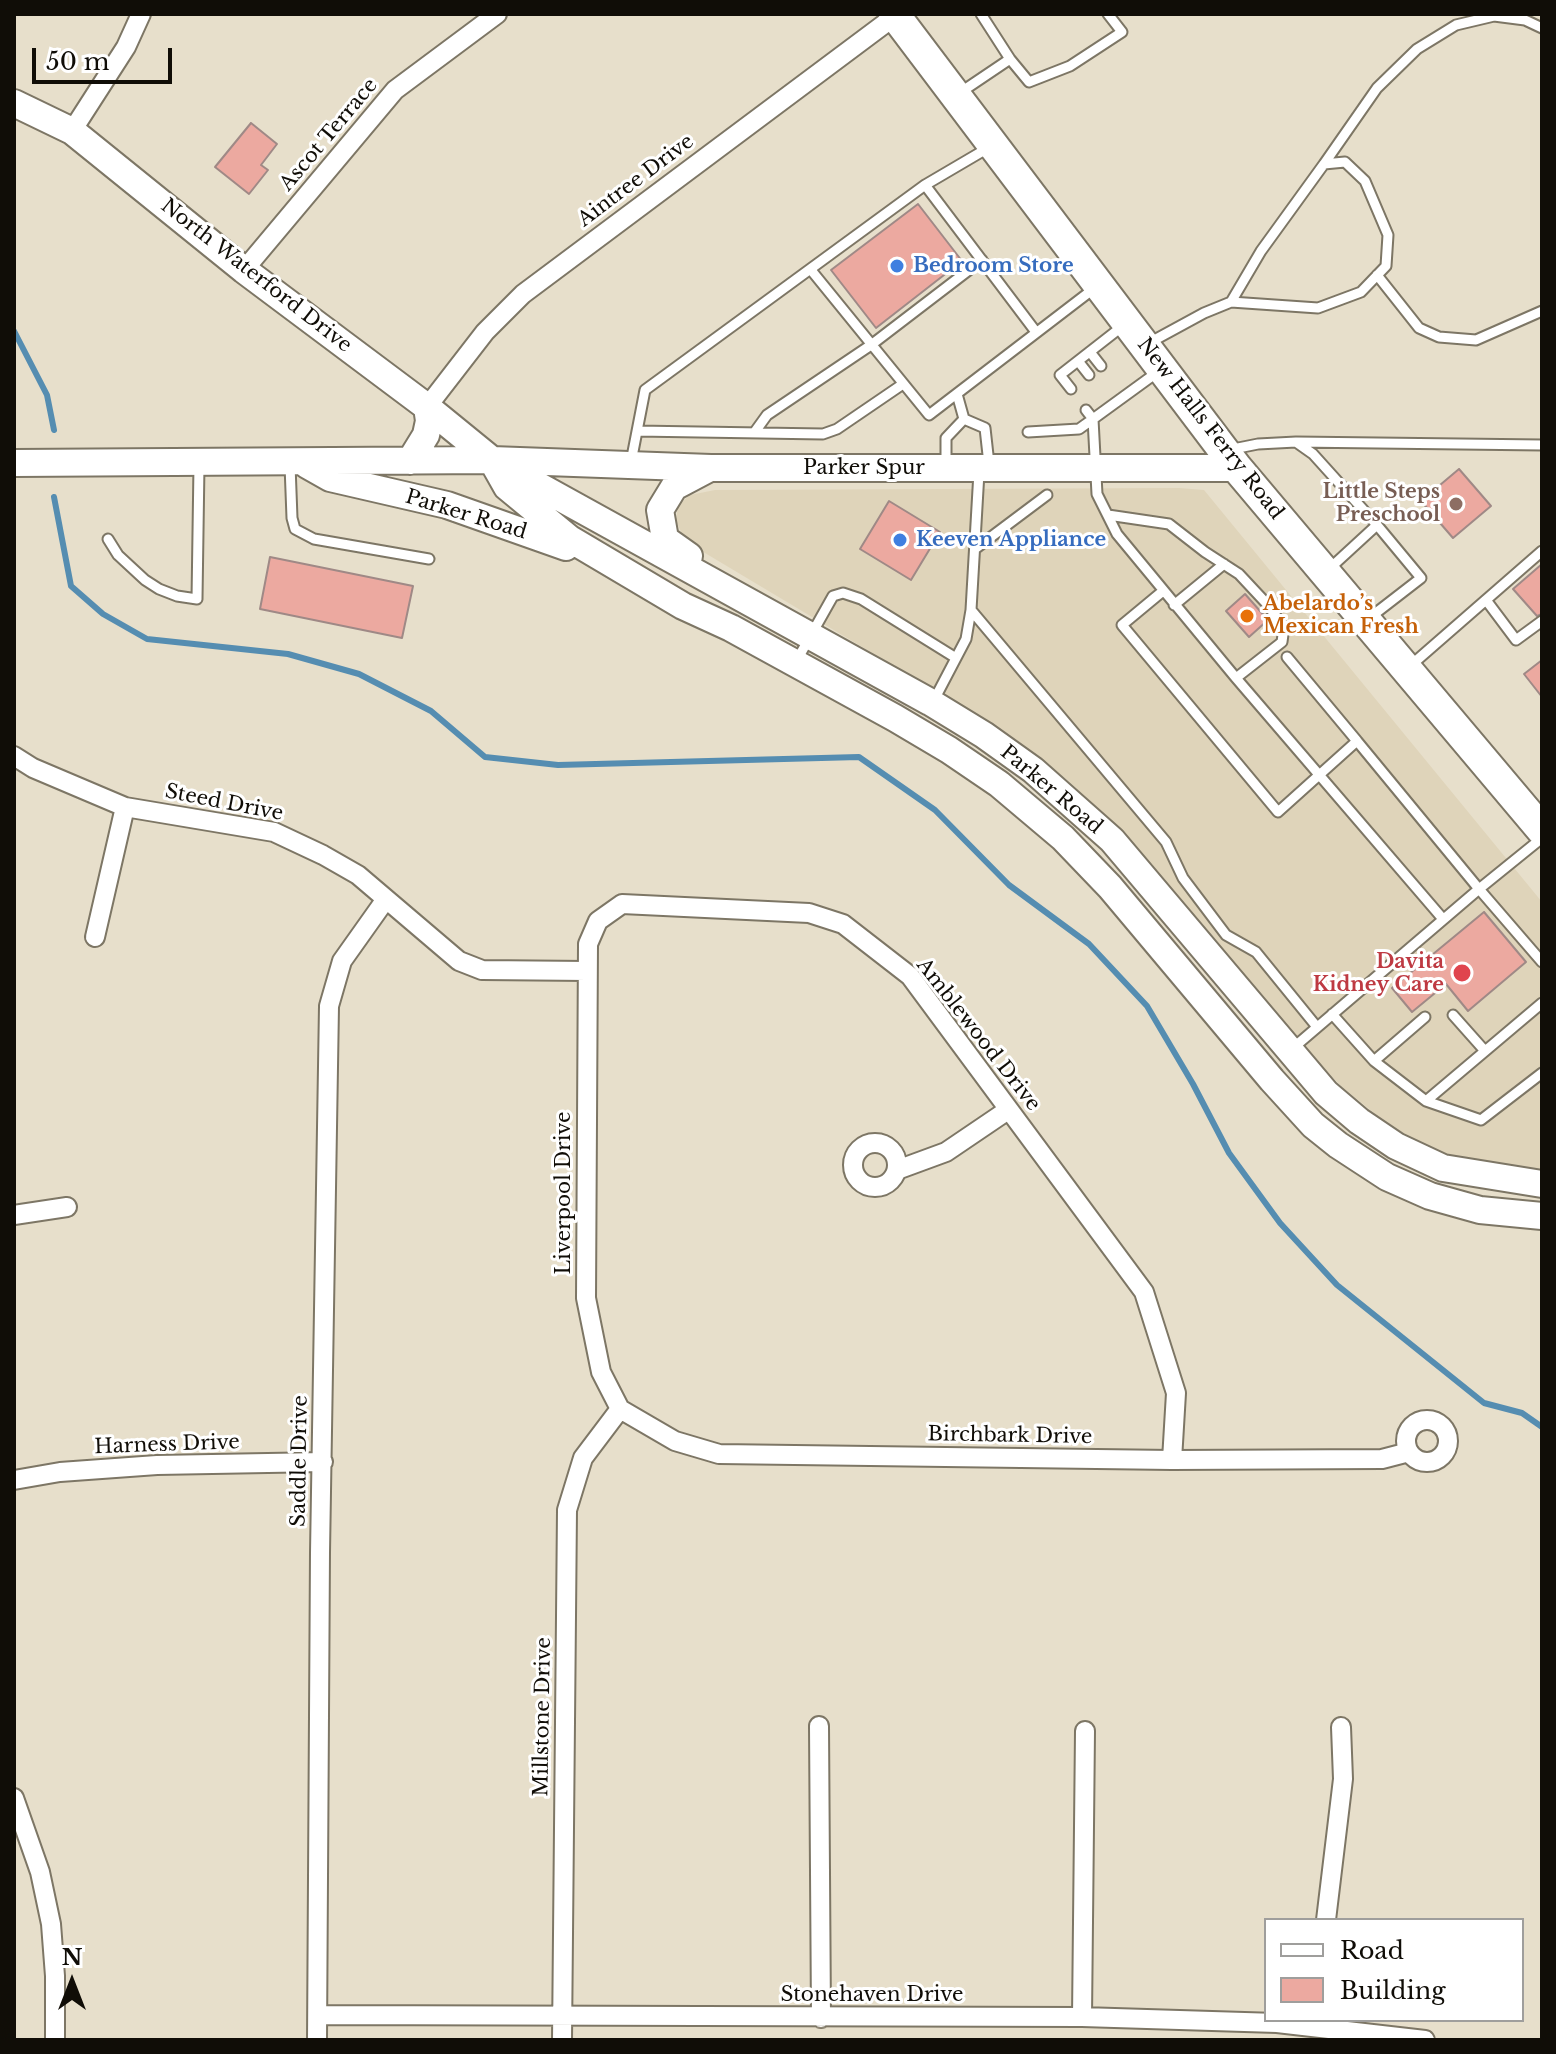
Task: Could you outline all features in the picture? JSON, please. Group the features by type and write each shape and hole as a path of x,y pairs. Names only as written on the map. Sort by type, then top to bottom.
{"main road":[{"name":"New Halls Ferry Road","path":"894,15 1230,460 1542,830"},
{"name":"North Waterford Drive","path":"14,103 72,131 244,270 427,407 492,460"},
{"path":"410,461 426,435 429,421 427,407"},
{"name":"Parker Spur","path":"492,460 711,468 1095,468 1230,460"},
{"name":"Parker Road","path":"492,460 507,487 570,539 683,606 796,663 949,750 999,784 1063,838 1110,887 1272,1080 1313,1125 1338,1145 1387,1177 1430,1196 1480,1210 1542,1216"},
{"name":"Parker Road","path":"14,463 492,460 778,617 984,735 1033,770 1112,840 1326,1093 1359,1121 1396,1146 1443,1168 1542,1184"},
{"name":"Parker Road","path":"294,461 330,478 447,505 568,548 632,575"},
{"path":"711,468 674,487 660,510 665,539 778,617"}],"street":[{"path":"72,131 126,47 141,14"},
{"name":"Ascot Terrace","path":"244,270 395,90 497,14"},
{"name":"Aintree Drive","path":"427,407 485,332 523,294 894,15"},
{"name":"Steed Drive","path":"14,756 33,768 125,807 274,832 346,868 459,961 482,970 587,971"},
{"path":"95,937 125,807"},
{"name":"Saddle Drive","path":"317,2040 320,1568 329,1006 342,961 386,899"},
{"name":"Amblewood Drive","path":"587,971 588,944 598,921 622,904 809,913 843,924 910,976 1144,1292 1176,1393 1172,1460"},
{"name":"Liverpool Drive","path":"587,971 586,1298 601,1372 620,1409"},
{"path":"897,1170 946,1152 1008,1110"},
{"path":"14,1215 67,1207"},
{"name":"Birchbark Drive","path":"620,1409 675,1441 719,1454 1172,1460 1382,1459 1409,1452"},
{"name":"Millstone Drive","path":"562,2040 567,1510 583,1458 620,1409"},
{"name":"Harness Drive","path":"14,1480 60,1472 157,1465 323,1462"},
{"path":"819,1726 821,2018"},
{"path":"1326,1918 1343,1779 1341,1727"},
{"path":"1082,2017 1085,1731"},
{"path":"14,1798 40,1872 51,1924 55,2040"},
{"name":"Stonehaven Drive","path":"318,2015 1082,2017 1277,2023 1425,2040"}],"lane":[{"path":"981,14 1029,82 1070,66 1122,32 1108,14"},
{"path":"1231,302 1261,251 1377,88 1417,49 1456,25 1494,16 1525,20 1542,28"},
{"path":"955,95 1010,59"},
{"path":"631,465 645,390 925,185 993,145"},
{"path":"1071,389 1060,375 1090,352 1144,346 1231,302 1318,308 1361,292 1386,266 1388,235 1365,181 1345,162 1324,164"},
{"path":"925,185 1036,332"},
{"path":"754,433 767,415 871,345 982,260"},
{"path":"811,270 929,415 1098,285"},
{"path":"1377,275 1419,328 1439,337 1476,340 1542,311"},
{"path":"1028,432 1079,429 1090,414 1113,405 1144,346"},
{"path":"1090,352 1101,366"},
{"path":"1078,361 1089,375"},
{"path":"637,431 823,434 837,429 903,384"},
{"path":"957,394 964,419"},
{"path":"1105,395 1113,405"},
{"path":"1090,414 1097,494 1117,534 1443,919"},
{"path":"946,468 946,438 964,419"},
{"path":"932,704 966,639 971,610 985,468 985,428 964,419"},
{"path":"1296,442 1313,454 1421,578 1365,621"},
{"path":"1230,460 1258,444 1296,442 1542,445"},
{"path":"294,461 292,518 295,529 314,539 429,559"},
{"path":"108,539 118,555 145,580 177,596 197,599 199,462"},
{"path":"975,549 1047,495"},
{"path":"1108,515 1169,524 1239,574 1284,627 1282,642 1236,678"},
{"path":"1325,573 1377,525"},
{"path":"1406,669 1542,551"},
{"path":"1174,605 1224,564"},
{"path":"1163,591 1122,625 1278,812 1357,741"},
{"path":"796,663 833,596 843,593 861,599 956,658"},
{"path":"1486,600 1516,640 1542,621"},
{"path":"971,610 1166,842 1183,878 1226,935 1256,952 1317,1027"},
{"path":"1287,657 1542,962"},
{"path":"1290,1050 1542,838"},
{"path":"1426,1101 1542,1005"},
{"path":"1332,1014 1374,1061 1426,1101 1481,1120 1542,1073"},
{"path":"1453,1015 1485,1051"},
{"path":"1374,1061 1425,1017"}],"shaded area":[{"path":"715,490 1204,490 1542,902 1542,1171 1451,1159 1417,1142 1379,1117 1342,1087 1317,1061 1118,826 1065,778 1001,730 700,550 683,536 676,521 678,505 690,495"}],"building":[{"path":"251,123 277,144 261,165 268,170 249,194 215,167"},
{"name":"Bedroom Store","path":"918,204 962,261 876,328 831,270"},
{"name":"Little Steps Preschool","path":"1459,469 1491,506 1453,538 1421,501"},
{"name":"Keeven Appliance","path":"889,501 940,532 911,580 860,549"},
{"path":"270,557 413,586 402,638 260,609"},
{"path":"1542,564 1542,614 1537,616 1513,589"},
{"name":"Abelardo’s Mexican Fresh","path":"1245,594 1268,620 1249,637 1226,611"},
{"path":"1542,660 1542,697 1524,674"},
{"name":"Davita Kidney Care","path":"1484,912 1526,962 1468,1011 1446,984 1412,1012 1392,988"}],"waterway":[{"path":"14,331 47,395 54,430"},
{"path":"54,497 71,586 103,614 147,639 288,654 359,674 431,711 485,757 558,765 859,757 935,810 1009,885 1089,944 1147,1006 1229,1153 1280,1223 1337,1285 1484,1403 1522,1413 1542,1427"}],"place":[{"name":"Bedroom Store","path":"897,266"},
{"name":"Little Steps Preschool","path":"1456,504"},
{"name":"Keeven Appliance","path":"900,540"},
{"name":"Abelardo’s Mexican Fresh","path":"1247,616"},
{"name":"Davita Kidney Care","path":"1462,973"}]}
